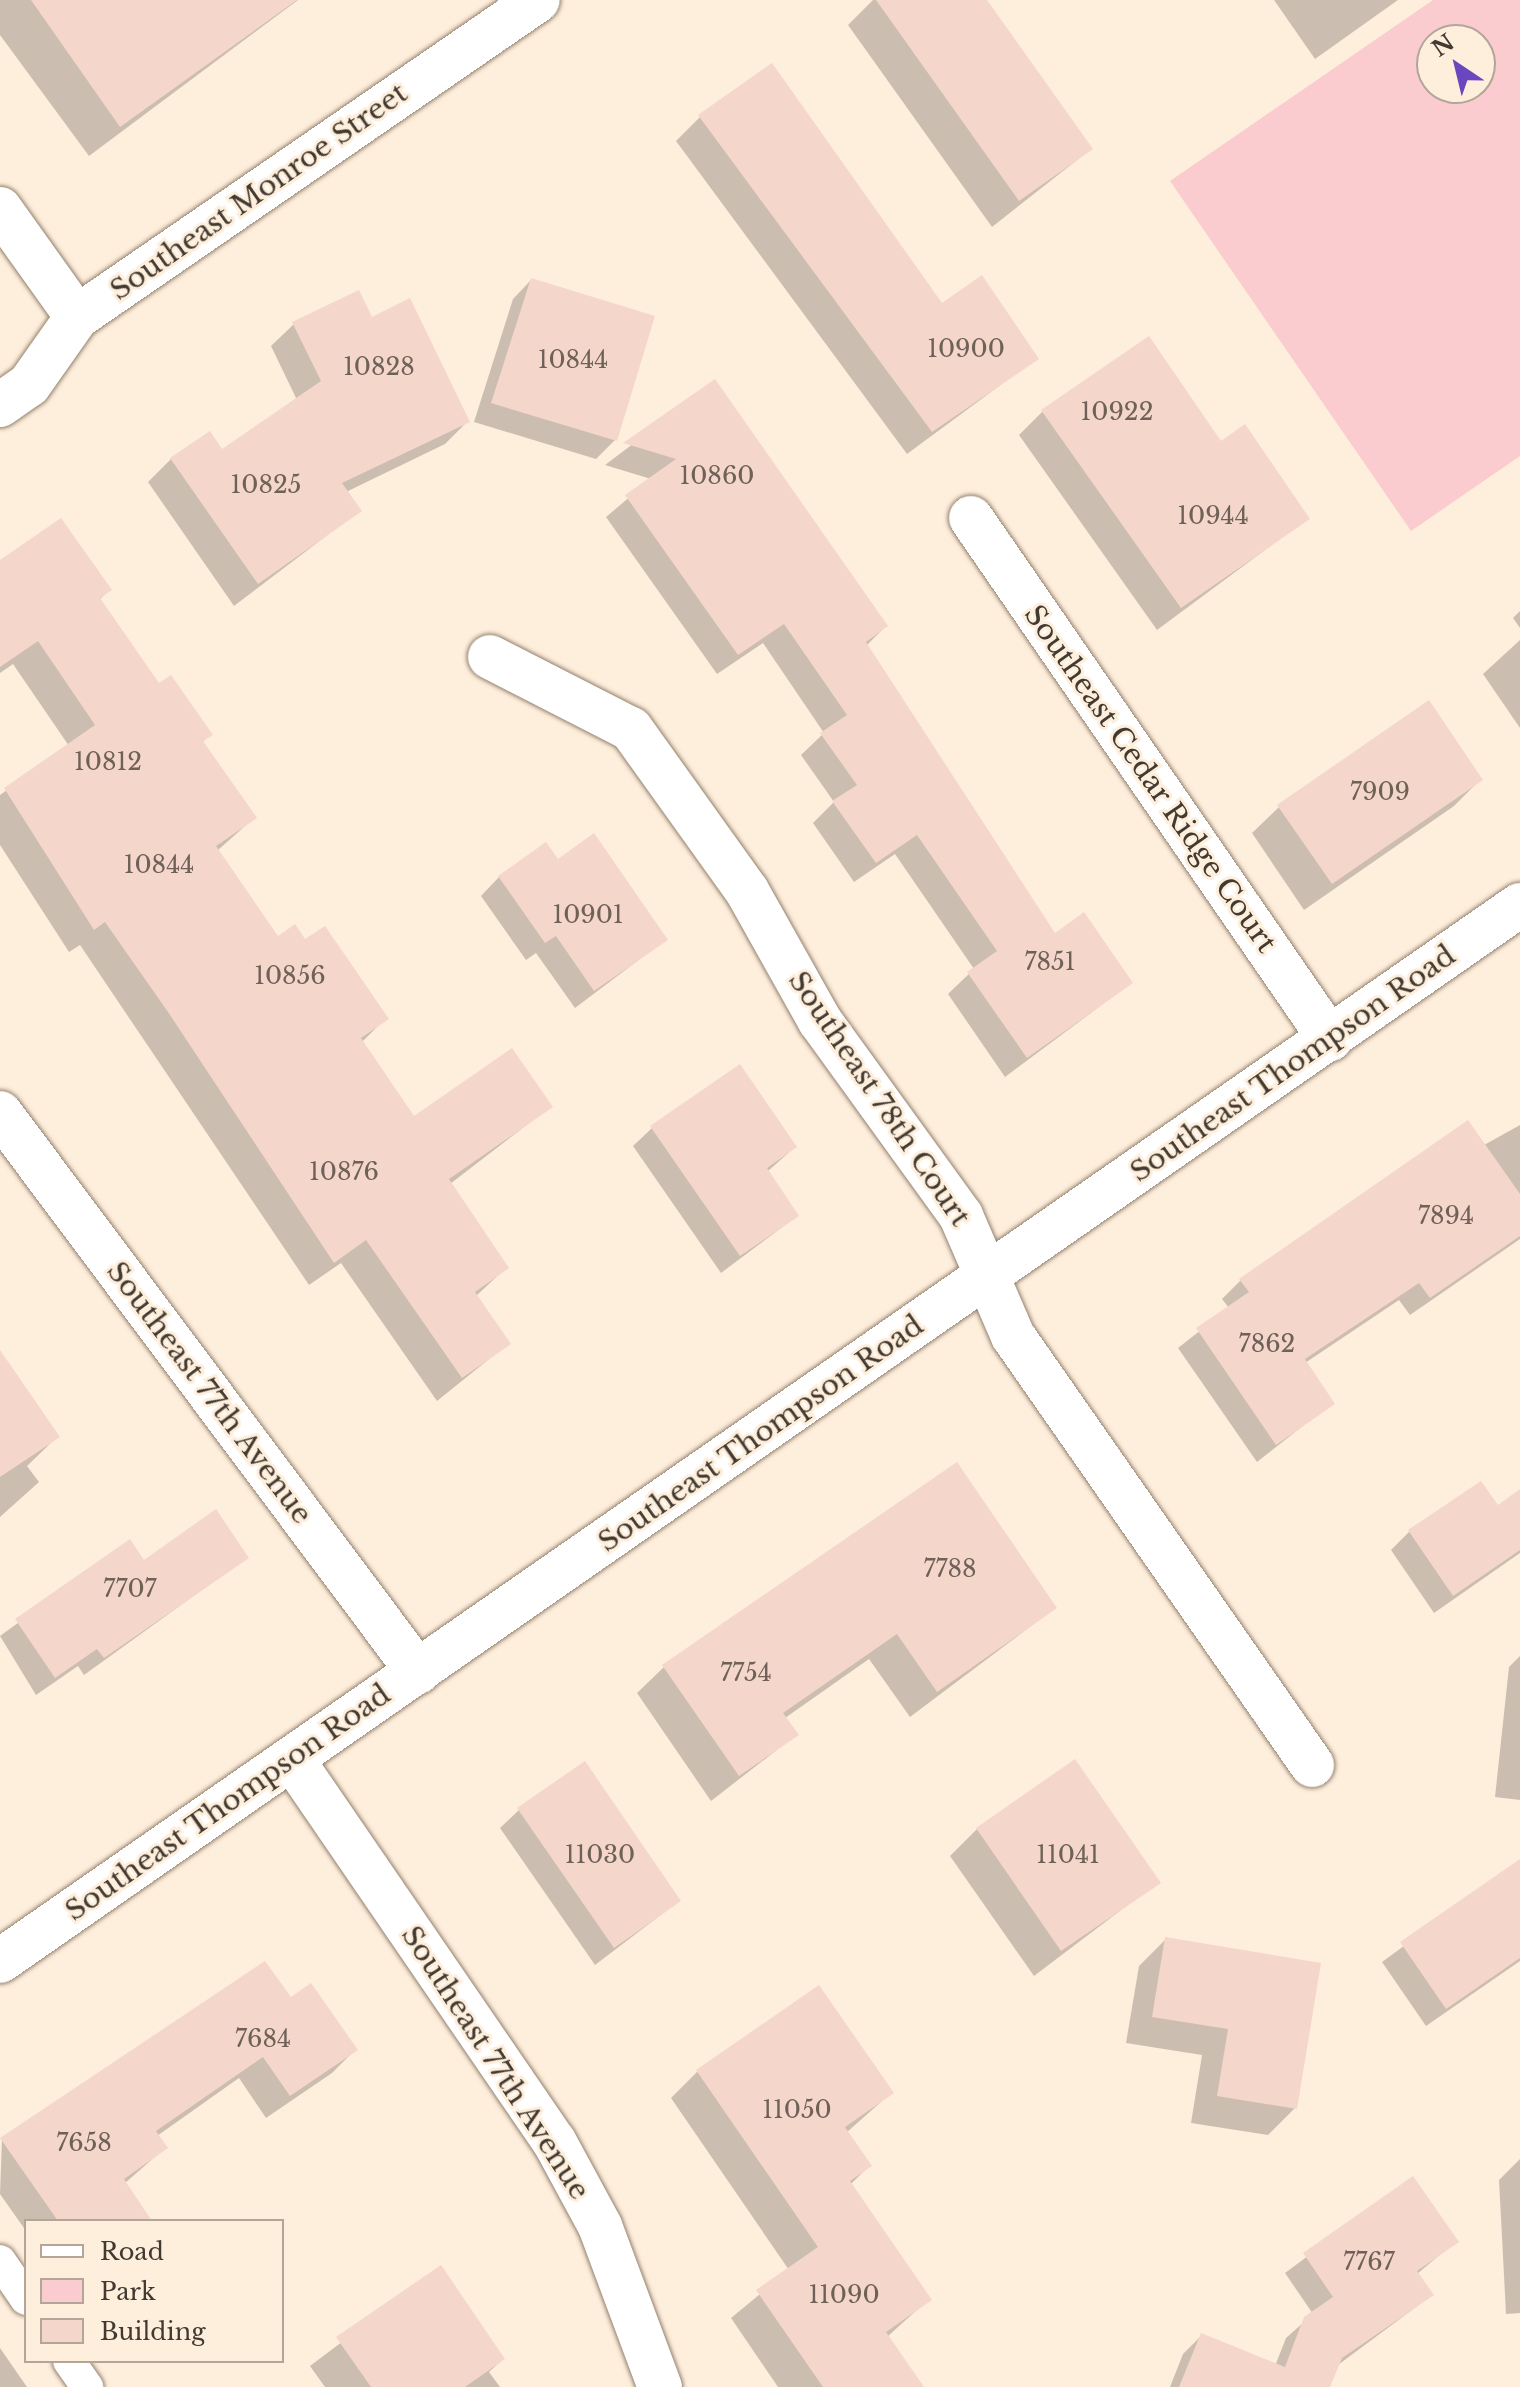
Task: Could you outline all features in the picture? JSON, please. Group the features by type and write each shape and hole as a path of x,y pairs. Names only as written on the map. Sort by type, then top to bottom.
{"street":[{"name":"Southeast Monroe Street","path":"0,405 29,385 77,317 538,0"},
{"path":"0,209 77,317"},
{"name":"Southeast Cedar Ridge Court","path":"971,518 1330,1039"},
{"name":"Southeast 78th Court","path":"490,657 631,729 747,891 820,1021 961,1216 1013,1336 1312,1765"},
{"name":"Southeast Thompson Road","path":"0,1961 1520,905"},
{"name":"Southeast 77th Avenue","path":"5,1130 418,1672"},
{"name":"Southeast 77th Avenue","path":"292,1759 554,2141 600,2226 660,2387"}],"lane":[{"path":"0,2261 24,2296"},
{"path":"70,2363 87,2387"}],"green space":[{"path":"1433,0 1520,0 1520,456 1411,531 1170,181"}],"building":[{"path":"31,0 297,0 120,127"},
{"path":"876,0 987,0 1093,149 1019,201"},
{"path":"772,63 942,303 982,275 1039,359 932,432 698,115"},
{"path":"531,278 655,316 617,441 491,403"},
{"path":"359,290 372,317 410,298 470,422 342,483 362,511 258,584 170,458 210,431 222,449 321,381 292,322"},
{"path":"1149,336 1221,441 1245,424 1310,519 1181,608 1041,410"},
{"path":"715,379 888,626 866,642 1055,933 1084,912 1133,983 1027,1058 967,972 997,951 917,835 876,863 832,801 857,785 820,733 847,715 784,624 738,655 625,495 676,459 623,443"},
{"path":"61,518 112,590 100,598 159,683 171,675 213,735 203,741 257,818 216,846 278,936 295,924 305,939 325,926 389,1019 361,1038 414,1116 512,1048 553,1107 449,1179 509,1268 475,1292 511,1344 462,1378 366,1240 334,1263 105,922 94,930 4,788 95,725 38,641 0,667 0,560"},
{"path":"1429,700 1483,780 1332,884 1277,805"},
{"path":"594,833 668,940 594,991 556,936 545,943 498,876 546,842 558,859"},
{"path":"740,1064 797,1147 767,1168 799,1216 740,1256 650,1126"},
{"path":"1468,1120 1520,1194 1520,1236 1430,1298 1419,1283 1305,1359 1335,1404 1276,1445 1196,1328 1249,1292 1239,1279"},
{"path":"0,1350 60,1437 0,1477"},
{"path":"957,1462 1057,1608 937,1692 897,1634 783,1713 799,1735 739,1776 662,1665"},
{"path":"1481,1481 1498,1505 1520,1489 1520,1550 1453,1596 1408,1530"},
{"path":"216,1509 249,1558 104,1658 97,1649 55,1678 15,1619 130,1539 144,1560"},
{"path":"1075,1759 1161,1883 1061,1951 976,1828"},
{"path":"585,1761 681,1901 614,1948 517,1808"},
{"path":"1520,1859 1520,1958 1446,2009 1400,1942"},
{"path":"1165,1937 1321,1963 1297,2109 1217,2096 1228,2029 1152,2017"},
{"path":"265,1961 291,1997 311,1983 358,2050 290,2096 263,2057 156,2131 168,2148 124,2179 151,2219 57,2219 0,2138"},
{"path":"819,1985 894,2093 845,2127 872,2166 850,2181 932,2300 886,2332 924,2387 823,2387 756,2290 818,2247 696,2070"},
{"path":"1413,2176 1459,2242 1417,2271 1434,2295 1342,2358 1330,2387 1179,2387 1201,2333 1285,2367 1304,2317 1333,2297 1303,2253"},
{"path":"441,2265 505,2359 465,2387 371,2387 336,2337"}]}
